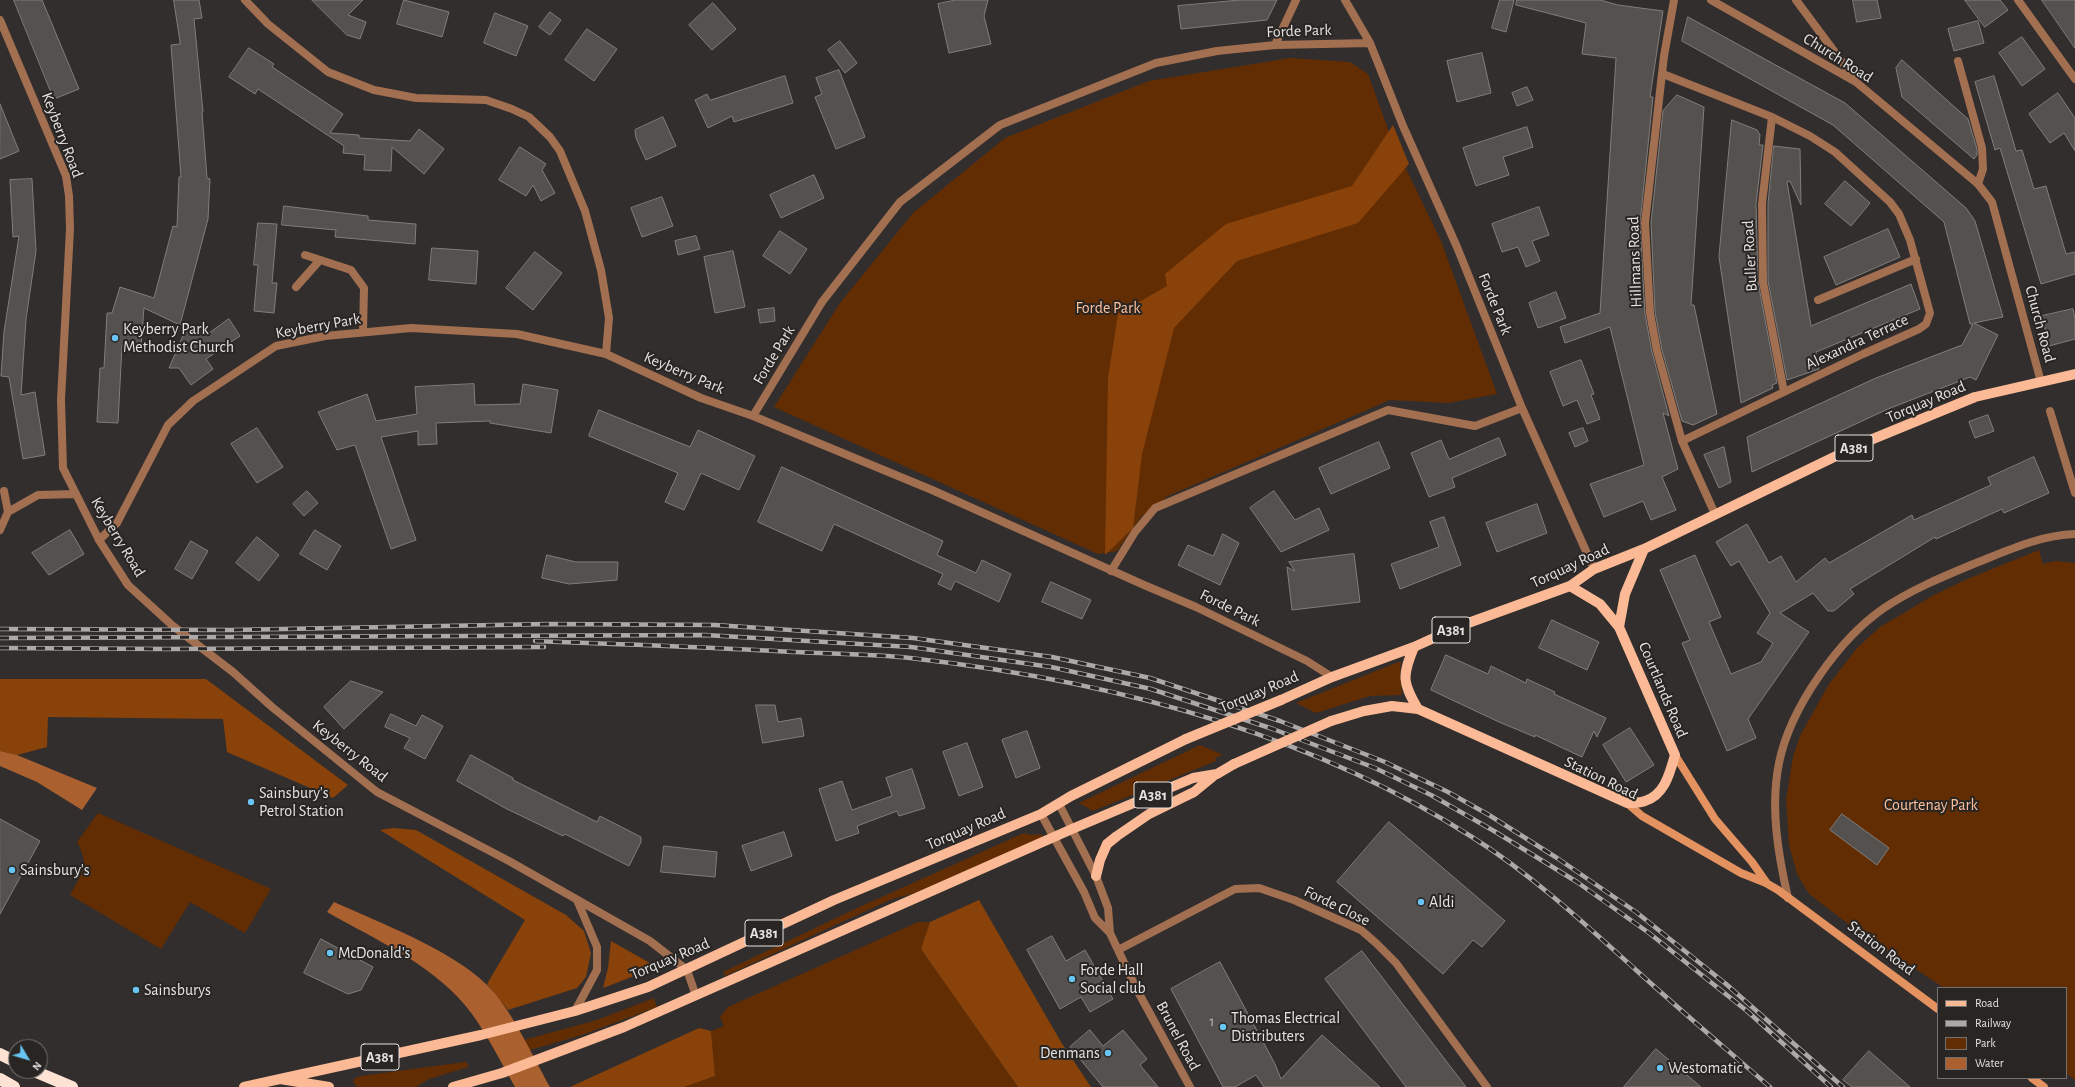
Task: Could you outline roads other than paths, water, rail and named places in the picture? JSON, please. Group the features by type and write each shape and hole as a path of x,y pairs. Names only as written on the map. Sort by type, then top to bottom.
{"highway":[{"path":"48,1077 72,1087"},
{"path":"0,1079 14,1087"}],"main road":[{"name":"Torquay Road","path":"280,1079 481,1036 575,1011 648,987 688,970 834,900 1041,814 1071,796 1186,739 1281,700 1332,677 1414,647 1460,626 1570,586 1594,569 1644,550 1863,443 1975,397 2075,374"},
{"path":"1619,627 1625,594 1644,550"},
{"name":"Courtlands Road","path":"1570,586 1600,604 1619,627 1674,755 1669,776 1657,794 1646,801 1627,803"},
{"name":"A381","path":"1414,647 1405,670 1407,690 1418,709"},
{"name":"A381","path":"1096,876 1100,860 1107,844 1149,814 1194,792 1217,774 1234,764 1332,721 1364,711 1392,706 1418,709"},
{"name":"Station Road","path":"1418,709 1627,803 1642,816 1741,873 1766,883 1937,1008"},
{"name":"Station Road","path":"1674,755 1715,819 1752,862 1766,883"},
{"name":"A381","path":"453,1087 536,1061 624,1027 1053,839 1072,829 1192,778 1217,774"},
{"name":"A381","path":"244,1087 280,1079 330,1087"},
{"path":"2033,1079 2044,1087"}],"street":[{"path":"245,0 268,24 328,72 374,90 416,98 486,100 512,108 529,117 540,127 560,151 585,211 601,270 609,318 606,354"},
{"path":"1275,45 1296,0"},
{"path":"1345,0 1370,43"},
{"name":"Hillmans Road","path":"1674,0 1663,74 1645,223 1646,263 1650,313 1657,350 1682,441 1715,514"},
{"name":"Church Road","path":"1711,0 1856,82 1978,184 1992,202 2041,382"},
{"path":"1796,0 1856,82"},
{"path":"2018,0 2075,79"},
{"name":"Keyberry Road","path":"0,20 66,176 67,183 70,229 61,400 63,468 99,540 128,585 173,626 233,672 272,707 377,792 509,861 650,941 688,970"},
{"name":"Forde Park","path":"1332,677 1307,661 1196,607 1111,571 932,490 752,416 822,302 900,202 1000,125 1156,63 1217,51 1275,45 1370,43 1403,126 1457,247 1522,408 1594,569"},
{"path":"1958,60 1982,148 1983,168 1978,184"},
{"name":"Alexandra Terrace","path":"1663,74 1772,117 1810,136 1835,152 1890,202 1898,214 1916,259 1930,313 1926,324 1919,330 1682,441"},
{"name":"Buller Road","path":"1772,117 1762,204 1763,282 1784,392"},
{"path":"305,255 351,270 364,288 363,332"},
{"path":"1818,300 1916,259"},
{"path":"296,287 319,260"},
{"name":"Keyberry Park","path":"99,540 117,523 168,425 193,401 276,346 325,336 411,328 517,334 606,354 702,398 752,416"},
{"path":"1111,571 1135,532 1155,508 1388,410 1475,426 1522,408"},
{"path":"2050,411 2075,493"},
{"path":"0,530 8,512 4,491"},
{"path":"8,512 38,495 76,494"},
{"path":"1788,898 1775,822 1779,763 1786,738 1805,698 1827,665 1858,629 1884,608 1912,592 1950,574 2046,538 2075,534"},
{"name":"Brunel Road","path":"1059,804 1096,876 1108,908 1110,933"},
{"name":"Brunel Road","path":"1041,814 1053,839 1084,892 1095,918 1110,933 1136,988 1190,1087"},
{"name":"Forde Close","path":"1118,950 1236,889 1259,888 1294,900 1361,930 1376,943 1396,963 1487,1087"},
{"path":"575,1011 597,970 597,947 577,900"},
{"path":"688,970 696,996"}],"water":[{"path":"0,751 17,755 97,788 82,810 37,782 0,766"},
{"path":"334,902 434,948 454,959 471,971 486,984 504,1005 529,1047 550,1087 515,1087 478,1023 464,1004 450,989 400,952 327,912"}],"railway":[{"path":"0,629 231,630 548,624 715,625 913,638 1052,657 1150,678 1280,721 1385,762 1448,792 1489,815 1557,858 1636,912 1726,984 1843,1087"},
{"path":"0,638 705,635 911,647 1051,667 1151,689 1273,729 1375,768 1431,795 1494,831 1577,882 1649,933 1747,1011 1831,1087"},
{"path":"535,641 697,647 910,658 1057,680 1130,696 1202,716 1272,739 1341,767 1408,799 1494,851 1557,900 1669,1000 1770,1087"},
{"path":"0,648 166,649 544,647"}],"place":[{"name":"Keyberry Park Methodist Church","path":"115,338"},
{"name":"Sainsbury's Petrol Station","path":"251,802"},
{"name":"Sainsbury's","path":"12,870"},
{"name":"Aldi","path":"1421,902"},
{"name":"McDonald's","path":"330,953"},
{"name":"Forde Hall Social club","path":"1072,979"},
{"name":"Sainsburys","path":"136,990"},
{"name":"Thomas Electrical Distributers","path":"1223,1027"},
{"name":"Denmans","path":"1108,1053"},
{"name":"Westomatic","path":"1660,1068"}],"park label":[{"name":"Courtenay Park","path":"1931,805"}]}
